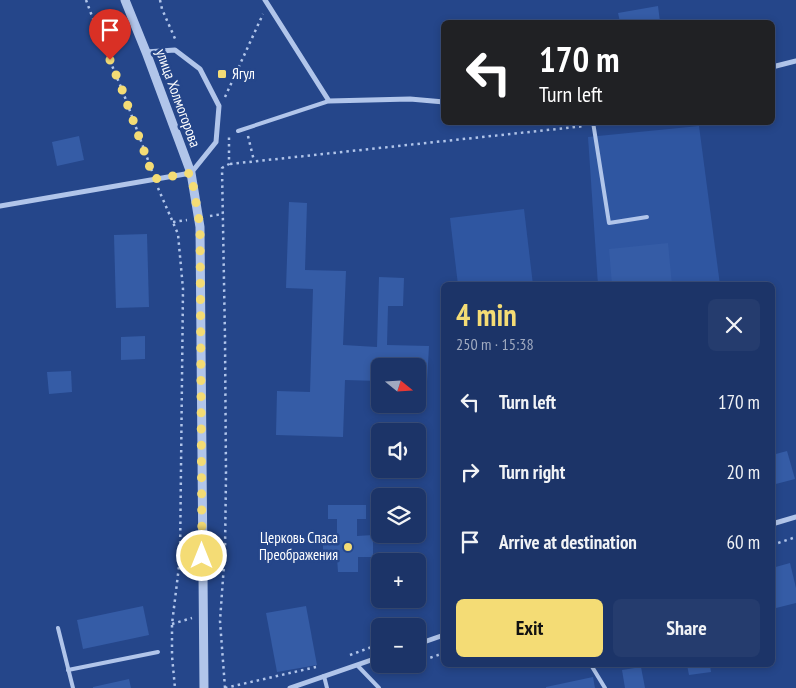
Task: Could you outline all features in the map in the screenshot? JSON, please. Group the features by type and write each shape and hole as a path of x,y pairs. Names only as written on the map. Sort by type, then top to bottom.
{"street":[{"name":"улица Холмогорова","path":"125,0 191,173 200,226 204,688"},
{"path":"267,2 329,101 410,99 441,102"},
{"path":"0,206 191,173 216,142 219,106 200,69 175,50 146,52"},
{"path":"775,66 796,61"},
{"path":"775,523 796,517"},
{"path":"426,641 441,636"},
{"path":"290,688 371,660"}],"lane":[{"path":"238,131 329,101"},
{"path":"593,125 609,223 647,216"},
{"path":"58,628 73,688"},
{"path":"68,670 158,652"},
{"path":"357,665 379,688"},
{"path":"593,667 606,688"},
{"path":"324,676 327,688"}],"path":[{"path":"86,0 123,92 154,179 178,234 184,289 180,558 172,624 175,688"},
{"path":"160,0 177,43"},
{"path":"225,97 267,2"},
{"path":"222,90 226,106"},
{"path":"320,666 225,688 220,621 225,550 226,475 222,168 229,164 254,161 584,125"},
{"path":"246,128 254,161"},
{"path":"229,132 229,164"},
{"path":"775,544 796,537"},
{"path":"346,657 371,647"},
{"path":"426,659 441,654"}],"shaded area":[{"path":"699,126 720,282 598,282 588,137"},
{"path":"524,209 533,282 458,282 450,218"}],"building":[{"path":"658,6 660,20 620,20 618,13"},
{"path":"79,136 84,160 57,166 52,142"},
{"path":"289,202 307,203 305,270 346,271 343,345 377,347 379,277 404,278 403,306 388,306 387,345 429,346 427,382 426,358 371,358 371,381 345,380 343,437 276,435 277,391 310,392 313,289 286,288"},
{"path":"147,234 149,307 116,308 114,235"},
{"path":"668,243 672,282 612,282 609,249"},
{"path":"145,336 145,359 121,360 121,337"},
{"path":"71,371 72,392 49,394 47,372"},
{"path":"787,451 795,479 775,484 775,454"},
{"name":"Церковь Спаса Преображения","path":"328,505 366,505 366,519 357,519 357,536 371,535 373,553 371,553 371,557 358,557 358,572 338,572 337,558 323,558 323,536 337,536 337,519 328,519"},
{"path":"790,563 796,588 796,603 775,608 775,567"},
{"path":"143,606 149,635 83,649 77,620"},
{"path":"306,606 317,665 277,672 266,613"},
{"path":"641,667 645,688 625,688 622,670"},
{"path":"687,667 710,667 711,672 689,675"},
{"path":"593,677 595,688 546,688 546,687"},
{"path":"129,679 131,688 93,688 93,687"}],"place":[{"name":"Ягул","path":"222,74"},
{"name":"Церковь Спаса Преображения","path":"348,547"}],"route":[{"path":"110,60 154,179 191,173 200,226 202,556"}]}
